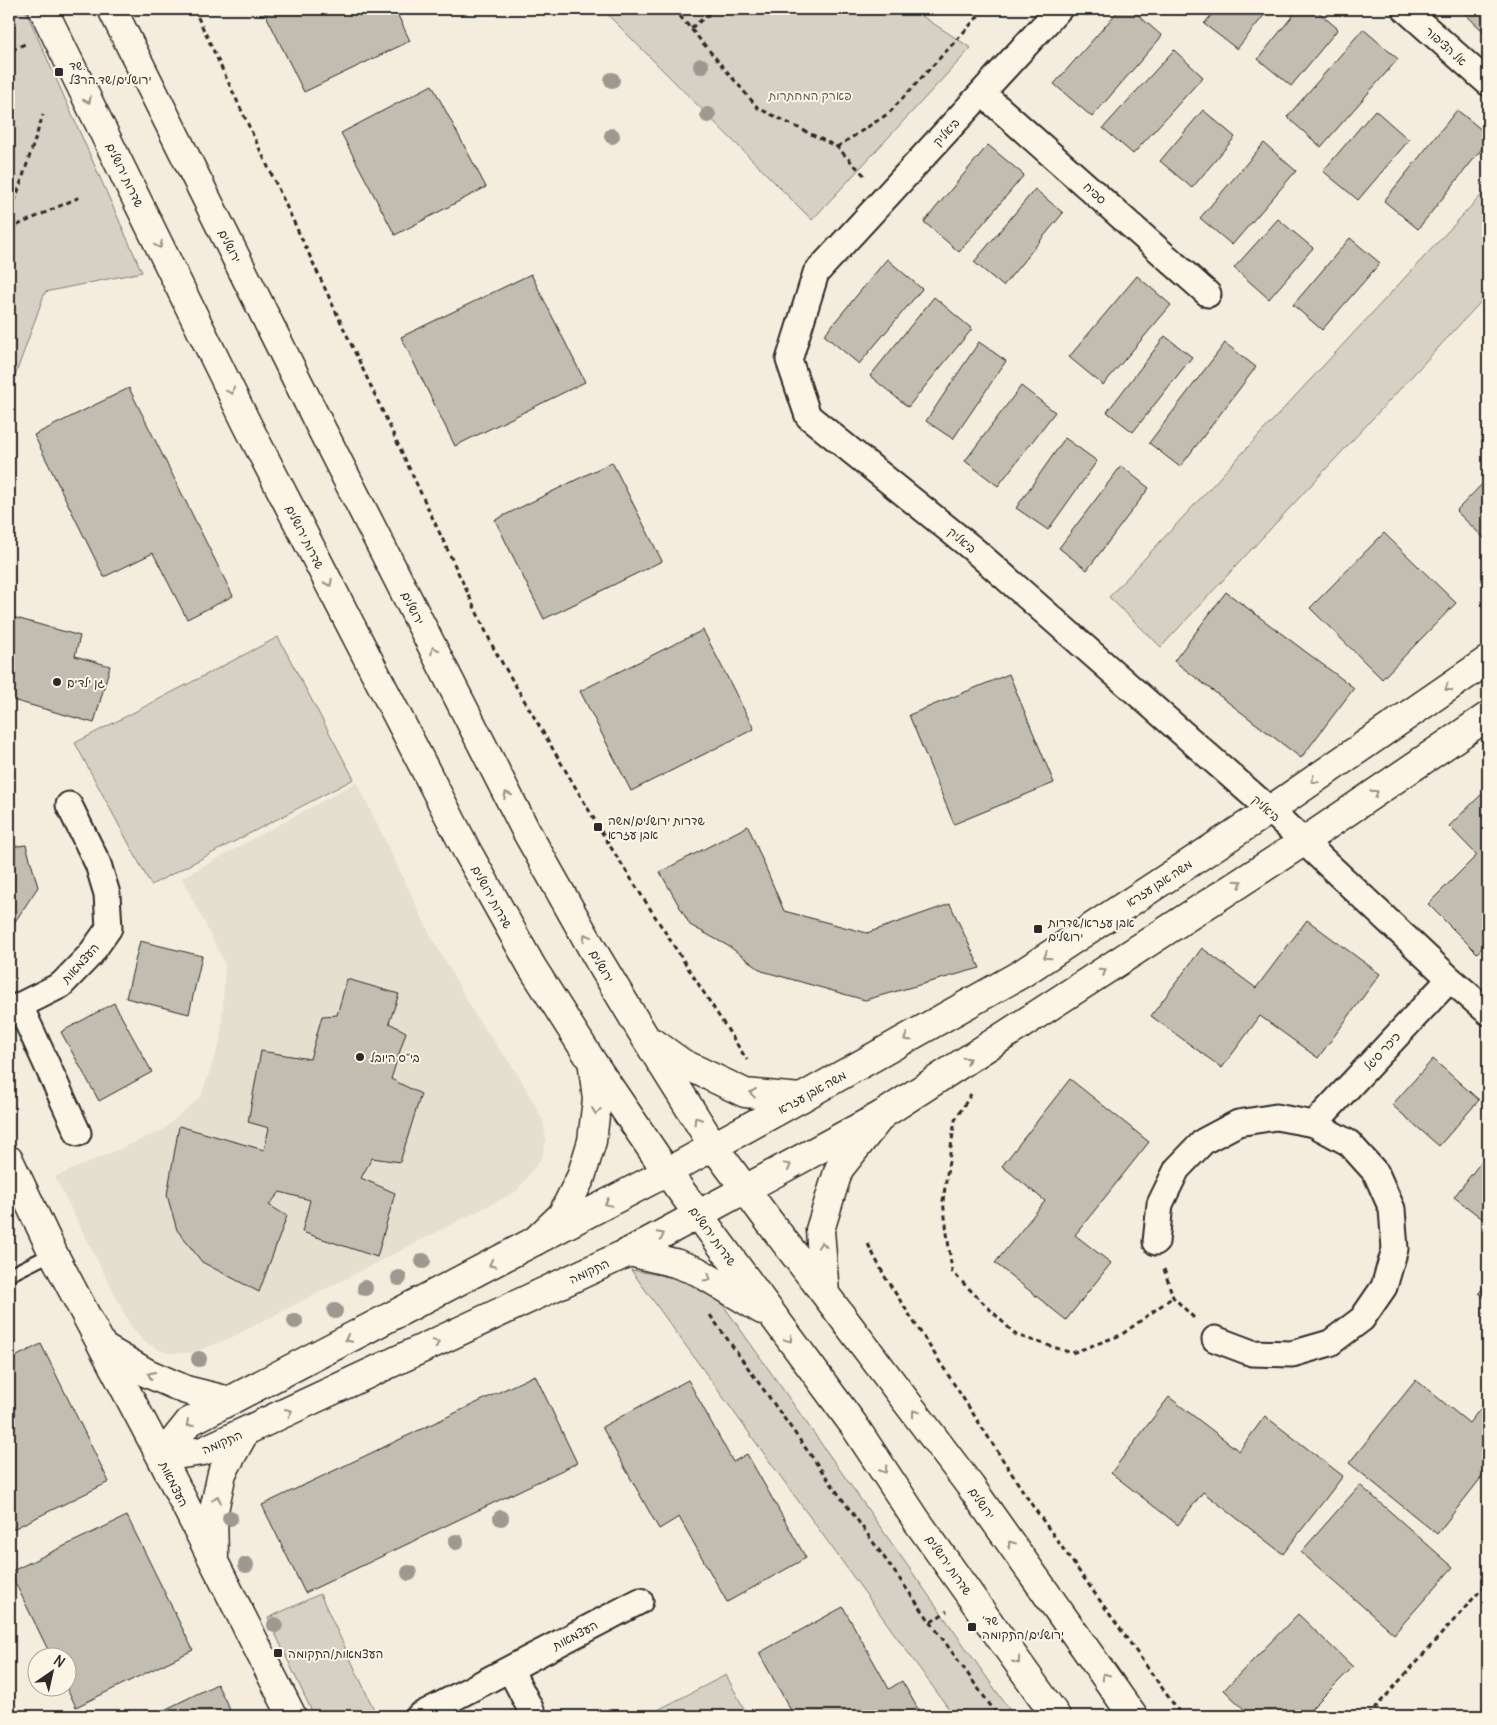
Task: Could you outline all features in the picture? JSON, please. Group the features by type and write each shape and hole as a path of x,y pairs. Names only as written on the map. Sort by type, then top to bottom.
{"main road":[{"name":"שדרות ירושלים","path":"43,9 248,426 467,851 532,967 593,1063 667,1172 853,1424 917,1521 1056,1716"},
{"name":"ירושלים","path":"112,9 319,424 526,831 645,1037 714,1146 745,1189"},
{"name":"משה אבן עזרא","path":"714,1146 1021,974 1270,810 1488,660"},
{"path":"825,1294 745,1189 882,1114 1303,842 1488,716"},
{"path":"645,1037 682,1063 745,1093 801,1098"},
{"path":"535,1241 562,1215 581,1177 592,1141 598,1099 593,1063"},
{"path":"825,1294 820,1230 836,1177 839,1169 882,1114"},
{"path":"161,1457 189,1422 714,1146"},
{"name":"העצמאות","path":"9,1160 53,1253 161,1457 292,1716"},
{"name":"התקומה","path":"161,1457 203,1451 629,1252 745,1189"},
{"path":"629,1252 674,1263 697,1271 772,1316"},
{"name":"ירושלים","path":"825,1294 971,1487 1133,1716"},
{"path":"104,1348 147,1373 186,1390 230,1400"},
{"path":"214,1565 213,1515 222,1473 244,1432"}],"street":[{"name":"ביאליק","path":"1060,9 816,274 789,360 808,416 973,549 1270,810 1450,979 1488,1012"},
{"name":"אל הציפור","path":"1405,9 1488,83"},
{"name":"ספיח","path":"982,92 1208,294"},
{"name":"העצמאות","path":"14,1008 61,986 90,955 109,928 106,894 98,864 69,805"},
{"name":"כיכר סיגל","path":"1314,1124 1450,979"},
{"path":"14,1008 78,1133"},
{"path":"1156,1242 1160,1204 1177,1169 1204,1141 1238,1124 1276,1117 1314,1124 1349,1143 1376,1172 1392,1209 1394,1248 1384,1286 1362,1319 1330,1343 1292,1354 1252,1353 1215,1339"},
{"name":"העצמאות","path":"420,1716 640,1601"},
{"path":"510,1669 534,1716"}],"lane":[{"path":"9,1274 53,1253"}],"path":[{"path":"194,9 494,649 610,846 748,1061"},
{"path":"674,9 758,108 837,147 886,196"},
{"path":"691,28 716,9"},
{"path":"837,147 889,112 985,9"},
{"path":"9,219 43,115"},
{"path":"9,193 16,196"},
{"path":"9,229 82,196"},
{"path":"976,1087 955,1120 943,1201 952,1272 1016,1335 1072,1353 1121,1335 1173,1297"},
{"path":"1156,1242 1173,1297 1215,1339"},
{"path":"868,1244 885,1277 1032,1505 1182,1716"},
{"path":"709,1314 998,1716"},
{"path":"1368,1716 1488,1582"}],"shaded area":[{"name":"בי\"ס היובל","path":"357,782 430,934 477,1018 519,1076 543,1120 546,1140 542,1157 517,1191 230,1338 193,1353 166,1353 143,1341 130,1325 55,1177 163,1130 201,1096 221,1039 225,964 182,878"}],"green space":[{"path":"9,9 25,9 142,272 45,292 9,393 9,172 15,155 9,140"},
{"name":"פארק המחתרות","path":"602,9 911,9 971,48 812,220"},
{"path":"1488,188 1488,294 1161,647 1109,597"},
{"path":"278,637 354,779 151,885 75,743"},
{"path":"631,1270 682,1279 721,1302 1014,1716 954,1716"},
{"path":"320,1594 377,1716 314,1716 268,1618"},
{"path":"726,1675 748,1716 646,1716"}],"building":[{"path":"263,9 395,9 410,41 304,92"},
{"path":"1120,9 1131,9 1162,36 1092,117 1054,84"},
{"path":"1173,9 1186,9 1181,15"},
{"path":"1216,9 1269,9 1237,49 1204,24"},
{"path":"1298,9 1315,9 1338,29 1291,86 1258,59"},
{"path":"1460,9 1488,9 1488,36"},
{"path":"1363,29 1398,59 1321,147 1287,117"},
{"path":"1174,50 1203,77 1133,154 1103,128"},
{"path":"432,85 486,187 395,235 341,133"},
{"path":"1203,110 1235,137 1192,188 1160,161"},
{"path":"1375,110 1409,140 1358,200 1323,171"},
{"path":"1457,110 1488,135 1488,141 1418,229 1384,201"},
{"path":"1264,143 1296,171 1232,245 1200,218"},
{"path":"988,145 1024,175 959,252 924,222"},
{"path":"1035,189 1063,213 1003,286 974,262"},
{"path":"1278,219 1313,248 1269,299 1234,268"},
{"path":"1350,238 1380,263 1322,330 1293,305"},
{"path":"887,259 922,289 859,364 824,335"},
{"path":"531,274 585,382 455,446 401,337"},
{"path":"1137,276 1171,305 1103,385 1069,357"},
{"path":"934,297 972,329 908,407 870,376"},
{"path":"1165,336 1192,357 1133,432 1107,412"},
{"path":"979,342 1006,361 953,439 926,421"},
{"path":"1225,343 1256,367 1180,467 1149,443"},
{"path":"1021,386 1055,412 998,486 965,461"},
{"path":"129,388 233,596 187,619 153,553 104,577 34,435"},
{"path":"1065,438 1097,461 1048,530 1016,508"},
{"path":"612,462 662,561 544,619 495,520"},
{"path":"1121,466 1149,488 1087,570 1059,548"},
{"path":"1488,478 1488,542 1456,511"},
{"path":"1384,533 1456,603 1382,679 1310,608"},
{"path":"1226,592 1354,688 1301,758 1174,661"},
{"name":"גן ילדים","path":"9,616 80,636 75,656 110,666 94,723 9,699"},
{"path":"703,630 754,729 631,791 580,691"},
{"path":"1009,674 1054,783 954,824 909,715"},
{"path":"1488,788 1488,942 1477,953 1428,904 1477,855 1449,826"},
{"path":"748,826 784,911 867,933 950,904 980,968 865,1000 762,971 730,947 690,925 660,872"},
{"path":"26,845 38,887 12,926 9,926 9,847"},
{"path":"1307,920 1380,974 1318,1058 1260,1016 1222,1068 1151,1016 1202,948 1256,988"},
{"path":"140,941 202,956 189,1014 126,998"},
{"path":"347,979 399,994 389,1023 406,1032 391,1079 421,1094 400,1162 372,1158 361,1178 395,1193 377,1257 302,1232 310,1200 280,1192 269,1205 287,1216 259,1292 202,1262 177,1230 167,1195 179,1126 264,1150 269,1128 248,1122 261,1051 310,1059 322,1016 337,1015"},
{"path":"114,1003 152,1072 99,1101 61,1032"},
{"path":"1433,1059 1479,1100 1439,1146 1392,1105"},
{"path":"1070,1079 1149,1142 1075,1235 1111,1263 1066,1320 995,1263 1045,1201 1002,1166"},
{"path":"1488,1153 1488,1223 1454,1197"},
{"path":"1488,1281 1488,1300 1479,1293"},
{"path":"41,1344 109,1482 9,1531 9,1360"},
{"path":"535,1375 577,1463 305,1593 262,1505"},
{"path":"688,1380 733,1462 747,1454 806,1558 727,1602 679,1517 659,1529 602,1427"},
{"path":"1416,1380 1469,1423 1488,1399 1488,1469 1437,1534 1349,1463"},
{"path":"1169,1397 1239,1451 1265,1416 1343,1476 1283,1554 1203,1492 1178,1525 1111,1473"},
{"path":"1360,1485 1453,1567 1394,1634 1301,1552"},
{"path":"127,1516 193,1650 76,1707 72,1698 78,1698 78,1648 47,1648 10,1572"},
{"path":"843,1607 889,1689 902,1681 922,1716 794,1716 759,1653"},
{"path":"1298,1614 1353,1667 1304,1716 1251,1716 1224,1690"},
{"path":"217,1684 233,1716 152,1716"}],"place":[{"name":"שד. ירושלים/שד.הרצל","path":"59,72"},
{"name":"גן ילדים","path":"57,682"},
{"name":"שדרות ירושלים/משה אבן עזרא","path":"598,827"},
{"name":"אבן עזרא/שדרות ירושלים","path":"1038,929"},
{"name":"בי\"ס היובל","path":"360,1057"},
{"name":"שד׳ ירושלים/התקומה","path":"972,1627"},
{"name":"העצמאות/התקומה","path":"278,1653"}]}
